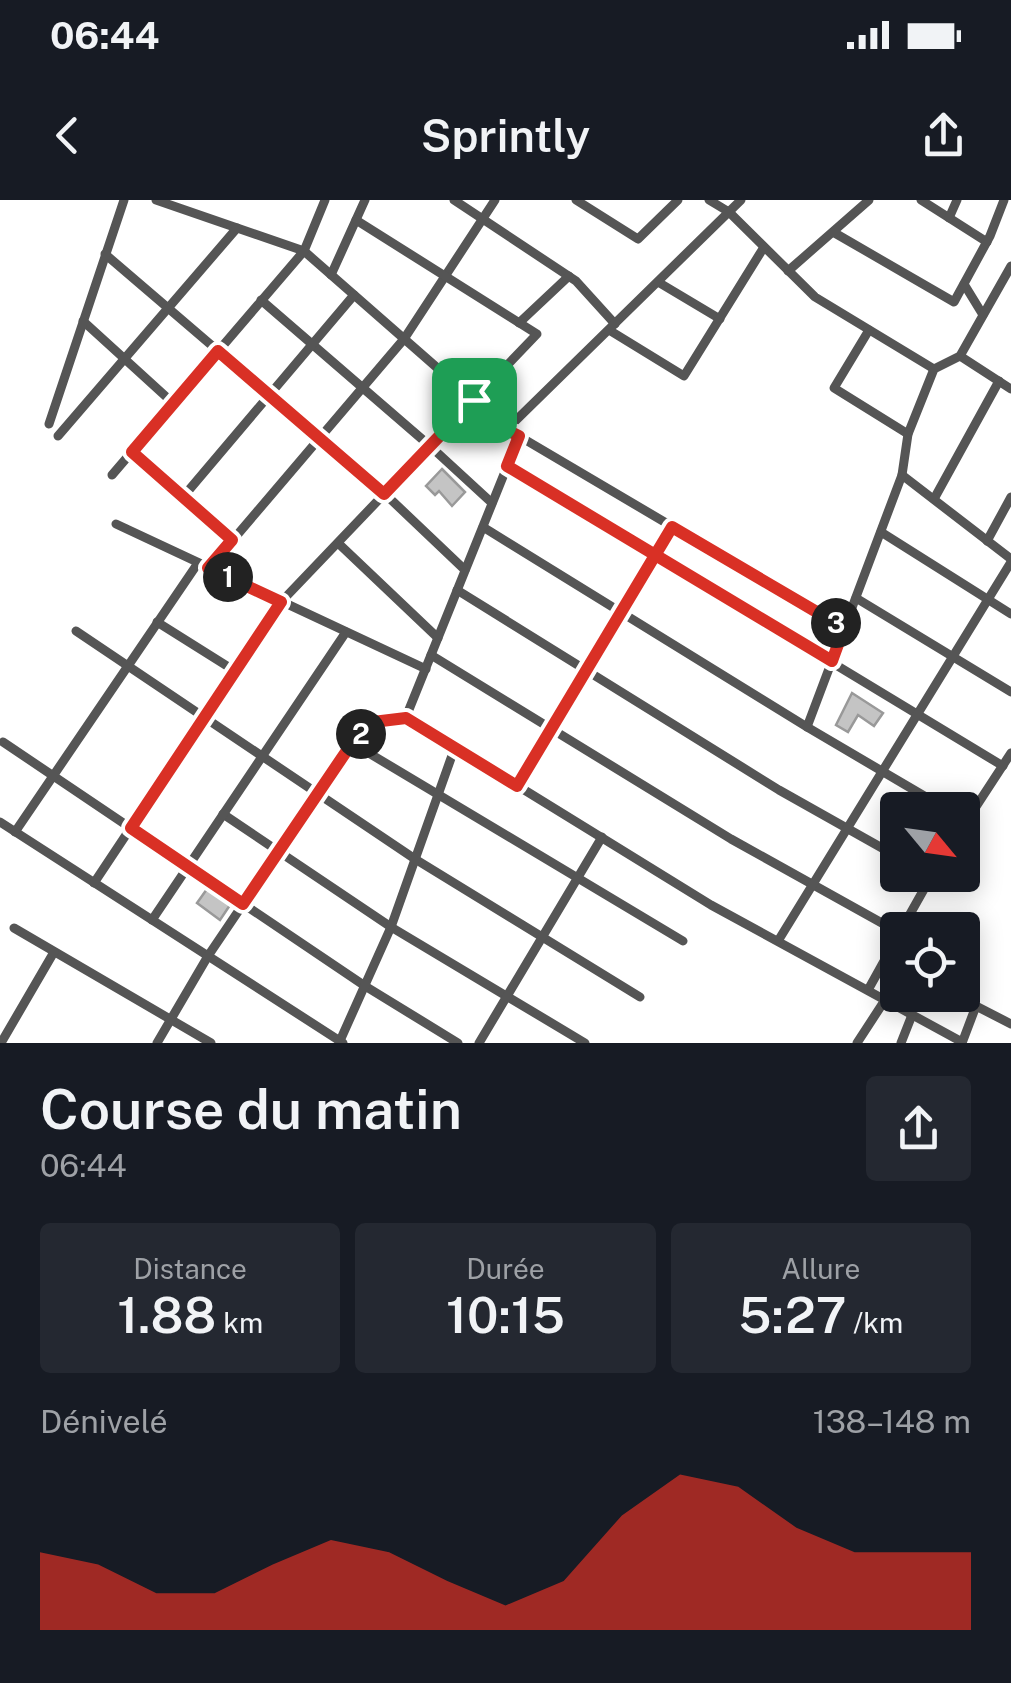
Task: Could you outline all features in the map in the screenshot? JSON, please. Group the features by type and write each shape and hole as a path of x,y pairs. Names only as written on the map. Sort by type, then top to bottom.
{"street":[{"path":"49,424 124,200"},
{"path":"156,200 304,251 507,430 844,628"},
{"path":"112,475 304,251 325,200"},
{"path":"331,275 365,200"},
{"path":"454,200 576,280 612,327 684,376 764,247"},
{"path":"208,568 404,339 495,200"},
{"path":"576,200 638,240 678,200"},
{"path":"709,200 729,212 815,297 934,370"},
{"path":"507,430 741,200"},
{"path":"788,271 869,200"},
{"path":"920,200 987,242"},
{"path":"948,218 957,200"},
{"path":"833,232 954,302 987,242 1004,200"},
{"path":"94,883 281,602 536,334 356,220"},
{"path":"58,436 237,228"},
{"path":"105,254 384,494 465,570"},
{"path":"807,727 902,475 908,434 934,370 960,356 1011,266"},
{"path":"519,323 568,276"},
{"path":"658,282 720,319"},
{"path":"964,284 983,314"},
{"path":"183,497 354,295"},
{"path":"262,300 492,503"},
{"path":"83,321 174,403"},
{"path":"869,330 834,388 908,434"},
{"path":"960,356 1011,389"},
{"path":"934,499 999,381"},
{"path":"406,718 519,436"},
{"path":"132,452 232,540"},
{"path":"507,466 1003,766"},
{"path":"778,941 1011,561 902,475"},
{"path":"987,541 1011,498"},
{"path":"116,524 426,669"},
{"path":"517,786 672,527"},
{"path":"482,528 917,792"},
{"path":"881,532 1011,614"},
{"path":"338,542 438,638"},
{"path":"15,832 198,563"},
{"path":"458,590 780,790 880,847"},
{"path":"856,598 1011,692"},
{"path":"157,622 235,671"},
{"path":"76,631 415,859 640,998"},
{"path":"152,920 346,632"},
{"path":"431,655 731,839 880,923"},
{"path":"157,1043 208,956 352,743 373,722 406,718 712,905 880,997"},
{"path":"2,742 365,986 458,1043"},
{"path":"352,743 683,941"},
{"path":"0,822 341,1042 390,927 455,748"},
{"path":"980,799 1011,753"},
{"path":"224,814 390,927 585,1043"},
{"path":"479,1043 602,838"},
{"path":"14,928 211,1043"},
{"path":"1,1043 54,952"},
{"path":"868,990 880,968"},
{"path":"908,1012 962,1042 976,1006 1011,1024"},
{"path":"858,1043 880,1008"},
{"path":"901,1043 912,1014"}],"building":[{"path":"442,469 465,492 452,506 439,491 435,495 426,486"},
{"path":"852,693 883,713 874,726 858,715 848,732 836,725"},
{"path":"207,889 230,905 220,920 197,903"}],"route":[{"path":"474,400 384,494 218,351 132,452 232,540 208,568 281,602 131,828 243,904 352,743 373,722 406,718 517,786 656,555 672,527 844,628 832,661 656,555 582,510 507,466 519,436 474,400"}]}
